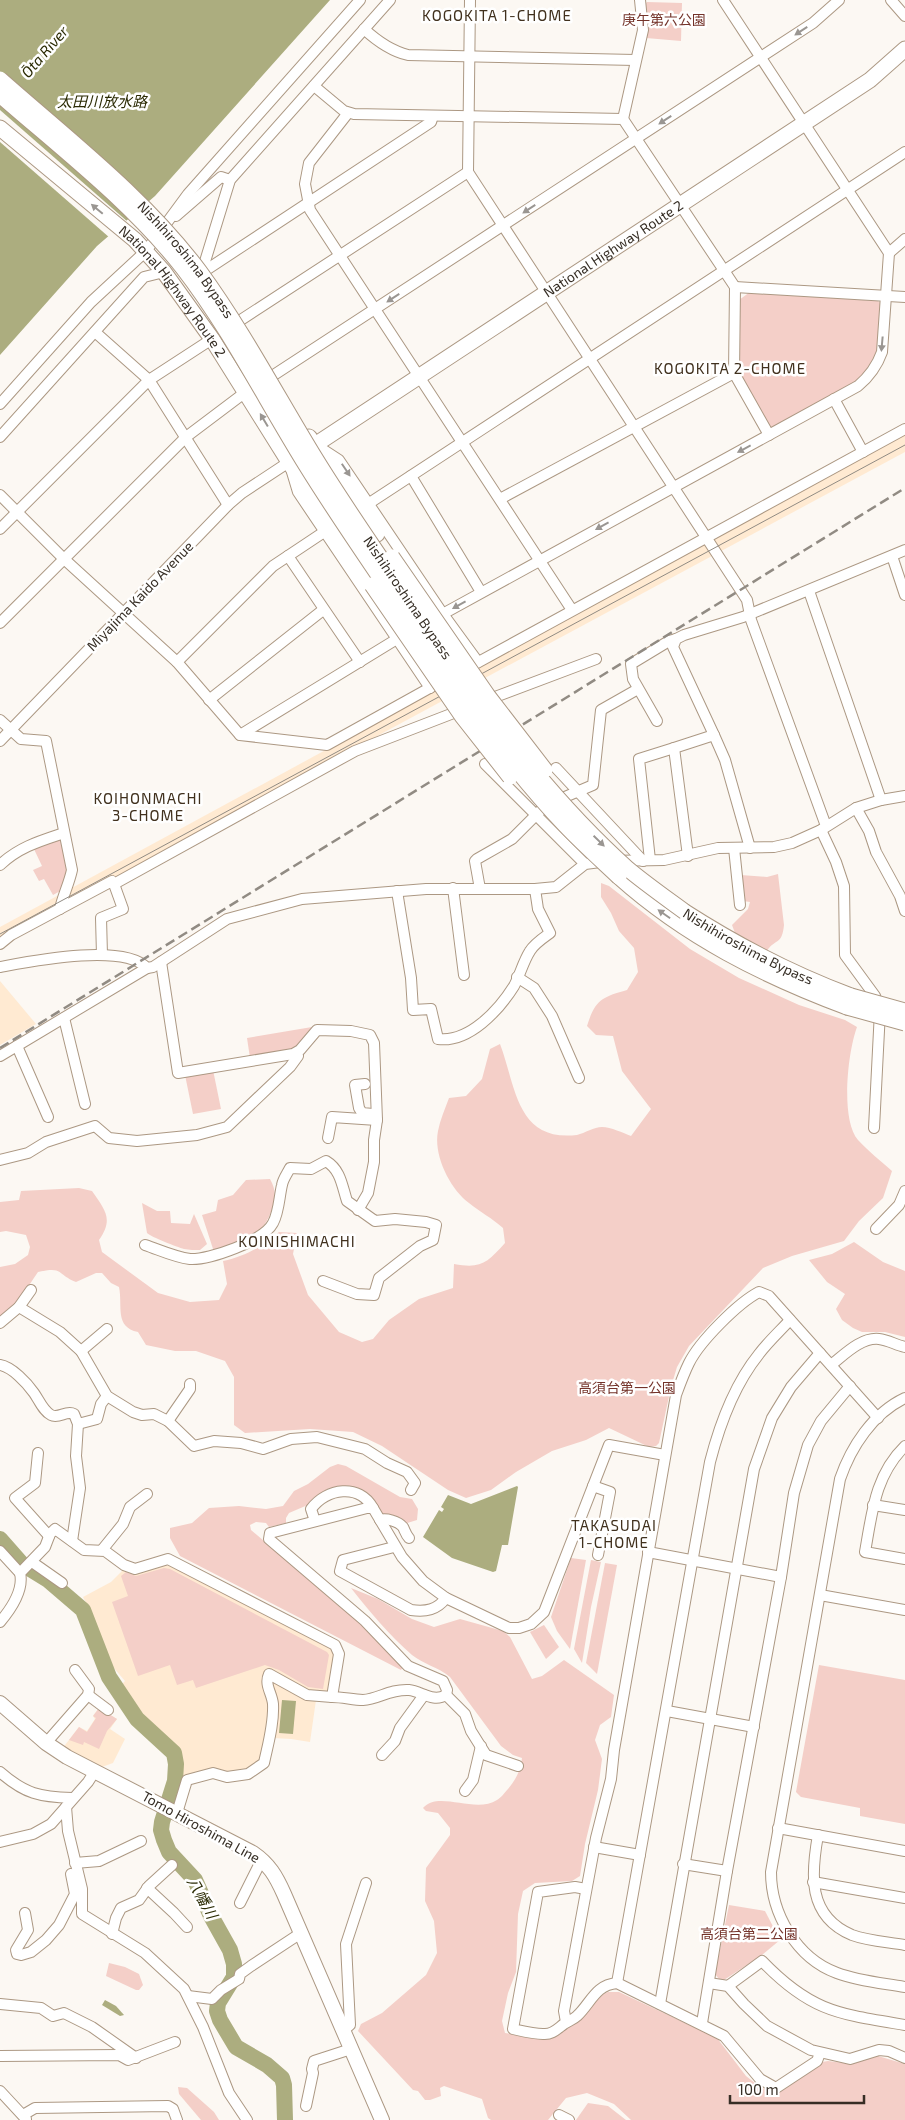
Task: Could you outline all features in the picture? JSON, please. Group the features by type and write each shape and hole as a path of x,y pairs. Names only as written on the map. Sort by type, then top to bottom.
{"highway":[{"name":"National Highway Route 2","path":"0,128 146,251 164,272 212,338 289,462 870,80 905,49"},
{"name":"Nishihiroshima Bypass","path":"0,79 127,191 190,260 235,324 335,491 452,664 516,750 564,806 630,870 684,912 750,951 849,1002 905,1011"},
{"name":"National Highway Route 2","path":"0,93 158,226 227,329 260,384 316,445"},
{"name":"Nishihiroshima Bypass","path":"0,93 120,200 149,229 181,266 225,330 326,497 470,708 537,794 566,826 645,900 677,923 741,962 775,979 849,1002 905,1024"},
{"path":"316,445 488,696 556,785 564,806"},
{"path":"289,462 432,674 496,760 540,810 561,830 620,878"}],"main road":[{"name":"Tomo Hiroshima Line","path":"0,1703 46,1743 67,1757 262,1859 276,1875 382,2120"}],"street":[{"path":"0,404 91,302 146,251 158,226 360,0"},
{"path":"194,279 203,268 230,180 390,0"},
{"path":"470,0 468,172 747,600 750,614 844,886 845,955 875,996 880,1011 874,1128"},
{"path":"640,0 643,30 623,119 735,288 734,373 769,436"},
{"path":"240,735 397,638 858,386 878,364 882,352 889,252 723,0"},
{"path":"260,384 813,23 839,0"},
{"path":"891,0 905,16"},
{"path":"364,29 382,43 408,55 635,60"},
{"path":"314,86 348,113 623,119"},
{"path":"348,113 309,164 305,184 307,204 572,610"},
{"path":"194,279 431,122 432,116"},
{"path":"368,504 905,152"},
{"path":"227,329 341,257 468,172"},
{"path":"158,226 221,177 230,180"},
{"path":"889,252 905,239"},
{"path":"0,437 144,277 164,272"},
{"path":"735,288 905,297"},
{"path":"96,332 149,380 228,505"},
{"path":"0,529 149,380 212,338"},
{"path":"500,499 734,373"},
{"path":"0,623 186,436 246,391"},
{"path":"834,399 863,452"},
{"path":"0,494 63,558 177,662 240,735 327,745 905,429"},
{"path":"316,445 339,460 443,614 478,662"},
{"path":"289,462 298,492 430,688"},
{"name":"Miyajima Kaido Avenue","path":"0,741 228,505 242,493 289,462"},
{"path":"411,476 481,592"},
{"path":"177,662 273,566 324,532"},
{"path":"657,721 633,679 631,664 669,641 750,614 905,550"},
{"path":"288,556 360,662"},
{"path":"892,556 905,595"},
{"path":"809,591 881,800"},
{"path":"209,700 323,610"},
{"path":"676,640 673,647 725,760 750,848"},
{"path":"114,884 355,751 596,658"},
{"path":"480,889 476,860 512,839 534,814 546,805 592,787 602,709 638,689"},
{"path":"0,720 20,739 46,741 72,870 64,890 60,909"},
{"path":"646,861 639,759 714,735"},
{"path":"674,748 688,856"},
{"path":"485,764 585,864"},
{"path":"556,768 646,861"},
{"path":"0,1056 147,968 161,962 227,919 302,898 453,888 534,889 556,887 585,864 608,861 646,861 688,856 718,848 774,847 792,843 823,828 856,808 881,800 905,796"},
{"path":"856,808 869,831 876,852 900,896 905,911"},
{"path":"0,864 11,854 29,844 64,833"},
{"path":"734,848 740,905"},
{"path":"0,944 11,935 112,881 123,909 101,918 102,955"},
{"path":"453,888 464,975"},
{"path":"397,891 411,978 413,1010 431,1009 438,1038 448,1039 457,1036 494,1012 514,986 530,949 550,932 538,909 534,889"},
{"path":"0,967 44,960 118,955 143,964 147,968"},
{"path":"161,962 178,1073 297,1052 317,1030 351,1031 370,1035 374,1043 377,1117 374,1162 368,1193 358,1210"},
{"path":"518,978 534,988 552,1016 579,1078"},
{"path":"64,1018 85,1104"},
{"path":"17,1046 48,1117"},
{"path":"0,1160 28,1153 46,1142 95,1126 109,1138 143,1141 197,1135 227,1128 290,1068 298,1056 297,1052"},
{"path":"365,1084 355,1085 358,1108 362,1113 377,1117"},
{"path":"328,1138 332,1116 377,1117"},
{"path":"145,1245 176,1256 196,1259 246,1244 265,1232 273,1224 282,1184 290,1168 311,1169 326,1160 336,1169 347,1201 375,1221 395,1219 426,1222 436,1225 432,1240 420,1246 379,1278 374,1295 357,1294 323,1281"},
{"path":"876,1229 899,1205 905,1190"},
{"path":"0,1323 19,1307 26,1299 30,1290"},
{"path":"566,2022 564,2011 594,1847 611,1779 614,1750 676,1395 690,1362 706,1338 750,1297 759,1292 769,1296 878,1418"},
{"path":"19,1307 60,1332 81,1351 107,1396 133,1412 142,1415 154,1414 168,1421 194,1446 214,1441 241,1443 263,1449 291,1439 318,1437 356,1446 387,1464 407,1472 415,1483 411,1490"},
{"path":"617,1983 710,1462 718,1430 728,1405 758,1354 790,1320"},
{"path":"81,1351 107,1329"},
{"path":"832,1365 862,1342 870,1340 877,1339 905,1348"},
{"path":"660,2004 683,1864 738,1568 754,1469 772,1418 791,1387 820,1353"},
{"path":"0,1365 5,1366 16,1374 32,1391 47,1412 54,1416 72,1413 78,1424 76,1456 80,1488 72,1541"},
{"path":"168,1421 190,1389 190,1384"},
{"path":"702,2023 727,1872 781,1577 794,1493 808,1444 821,1421 850,1386"},
{"path":"78,1424 97,1419 101,1404 107,1396"},
{"path":"905,1398 878,1418 861,1436 840,1479 771,1872 772,1895 780,1916 793,1939 810,1957 836,1973 905,1987"},
{"path":"314,1521 311,1509 328,1494 336,1491 348,1491 359,1495 369,1501 394,1547 423,1581 446,1598 509,1628 522,1628 541,1617 546,1608 609,1445 665,1455"},
{"path":"903,1452 886,1468 880,1481 865,1552 905,1559"},
{"path":"38,1453 35,1483 15,1498 49,1536"},
{"path":"593,1486 610,1492 598,1555"},
{"path":"102,1550 123,1524 130,1507 147,1494"},
{"path":"874,1505 905,1510"},
{"path":"120,1506 126,1516"},
{"path":"373,1508 366,1508 270,1533 268,1539 365,1622 408,1666 443,1681 447,1688 446,1695"},
{"path":"380,1520 385,1519 399,1524 404,1529 408,1538"},
{"path":"0,1622 16,1600 26,1567 45,1546 49,1536 55,1529 84,1550 102,1550 124,1565 135,1569 168,1559 335,1646 339,1654 332,1696"},
{"path":"394,1547 343,1560 340,1571 411,1610 423,1611 433,1609 441,1605 446,1598"},
{"path":"0,1551 26,1567 62,1583"},
{"path":"648,1552 781,1577"},
{"path":"820,1594 905,1610"},
{"path":"46,1743 88,1695 89,1689 75,1670"},
{"path":"170,1810 187,1780 213,1773 227,1777 248,1774 264,1763 272,1720 272,1703 266,1682 269,1674 306,1695 363,1700 388,1692 404,1690 415,1691 436,1698 446,1695"},
{"path":"88,1695 108,1710"},
{"path":"382,1756 395,1741 400,1728 424,1695"},
{"path":"446,1695 465,1714 471,1731 489,1756 518,1766"},
{"path":"667,1711 754,1727"},
{"path":"465,1791 473,1780 481,1746"},
{"path":"0,1842 33,1834 55,1821 95,1771"},
{"path":"0,1772 16,1785 36,1795 72,1798"},
{"path":"25,1913 28,1930 16,1950 17,1954 21,1955 30,1952 46,1940 59,1925 75,1894 69,1864 66,1807"},
{"path":"778,1828 905,1851"},
{"path":"68,1831 82,1889 82,1914 145,1953 178,1983 188,1996 203,2027 229,2093 247,2120"},
{"path":"818,1835 812,1866 813,1882 821,1907 842,1929 852,1934 905,1945"},
{"path":"75,1863 99,1861 140,1841"},
{"path":"594,1847 640,1855"},
{"path":"240,1903 262,1859"},
{"path":"683,1864 727,1872"},
{"path":"112,1934 120,1910 139,1900 147,1888 172,1865"},
{"path":"813,1882 905,1898"},
{"path":"344,2030 350,2025 346,1944 366,1883"},
{"path":"586,1889 575,1887 538,1892 513,2029 544,2034 552,2033 566,2022 575,2019 600,1988 608,1984 617,1983 702,2023 724,2036 760,2079 776,2088 816,2061 820,2053"},
{"path":"147,1888 187,1927"},
{"path":"188,1996 210,1999 238,1980 240,1974 251,1966 301,1933"},
{"path":"728,1986 762,1961 794,1991 824,2008 841,2014 905,2025"},
{"path":"709,1982 728,1986 767,2026 820,2053 850,2059 874,2051 884,2050 905,2058"},
{"path":"0,2004 41,2008 53,2016 64,2013 92,2027 136,2058"},
{"path":"0,2056 119,2056 128,2060 175,2042"},
{"path":"306,2106 314,2061 351,2049"},
{"path":"0,2091 25,2117 35,2108 168,2106 173,2109 177,2120"},
{"path":"559,2115 569,2120"}],"shaded area":[{"path":"905,435 905,452 0,939 0,927"},
{"path":"0,981 36,1024 0,1045"},
{"path":"170,1566 331,1649 334,1655 328,1692 306,1692 267,1669 264,1682 271,1703 262,1761 246,1773 181,1777 178,1753 173,1744 143,1720 120,1686 125,1681 113,1667 93,1616 83,1597 111,1582 125,1568"},
{"path":"269,1679 316,1700 310,1742 273,1738"},
{"path":"99,1708 117,1719 110,1729 125,1739 113,1763 99,1768 62,1749 79,1727 87,1731 95,1719 93,1716"}],"green space":[{"name":"庚午第六公園","path":"647,2 682,3 681,41 646,38 645,4"},
{"path":"750,292 878,301 881,303 878,349 875,359 862,379 773,429 769,427 738,371 739,300"},
{"path":"60,838 64,840 68,866 62,890 53,895 44,879 39,881 33,870 42,866 33,847 50,843"},
{"path":"778,874 784,925 783,932 780,939 767,951 735,933 732,925 748,909 750,902 743,901 741,875 767,877"},
{"name":"高須台第一公園","path":"601,883 609,886 690,949 739,978 799,1005 845,1020 857,1027 851,1052 847,1085 847,1101 852,1130 858,1140 892,1171 883,1198 859,1221 844,1241 792,1256 763,1268 689,1346 677,1367 659,1443 656,1446 649,1447 609,1428 586,1440 552,1451 516,1472 491,1490 466,1498 448,1490 382,1446 353,1432 310,1429 245,1433 234,1425 234,1377 225,1361 196,1351 175,1351 146,1345 138,1332 125,1326 121,1315 119,1287 111,1283 102,1273 96,1273 76,1282 56,1270 38,1272 12,1308 0,1316 0,1267 15,1264 28,1255 30,1247 26,1235 6,1231 0,1232 0,1202 19,1200 21,1191 79,1188 92,1191 104,1209 107,1220 104,1233 99,1240 102,1252 158,1293 190,1302 219,1300 227,1284 223,1261 253,1250 279,1232 297,1233 293,1254 308,1295 339,1332 362,1342 373,1339 389,1320 419,1299 453,1288 454,1264 471,1266 483,1263 505,1243 503,1228 473,1206 455,1189 444,1171 437,1140 440,1123 449,1098 466,1096 482,1079 490,1049 500,1044 515,1093 522,1108 530,1120 541,1130 557,1135 577,1135 596,1128 606,1127 631,1136 651,1109 622,1071 613,1036 596,1035 587,1026 597,1005 611,995 627,990 638,972 634,948 619,931 601,897"},
{"path":"312,1027 296,1049 250,1058 247,1038"},
{"path":"213,1070 221,1109 193,1114 185,1075"},
{"path":"270,1179 275,1193 274,1200 268,1219 263,1227 250,1238 214,1252 202,1215 216,1211 218,1200 233,1195 246,1180"},
{"path":"142,1203 157,1211 170,1211 171,1223 190,1224 194,1214 207,1244 200,1250 186,1249 149,1235 147,1233"},
{"path":"854,1242 883,1262 905,1271 905,1337 885,1332 862,1332 842,1320 836,1309 845,1294 827,1282 809,1260 832,1254"},
{"path":"338,1464 346,1466 400,1497 412,1499 418,1509 417,1520 404,1524 382,1514 374,1500 362,1492 345,1486 327,1489 310,1504 289,1513 286,1523 269,1527 266,1523 256,1522 250,1525 251,1530 362,1624 403,1667 401,1670 180,1556 170,1538 170,1528 192,1523 209,1508 239,1506 266,1509 283,1506 294,1491 308,1484 330,1467"},
{"path":"571,1558 586,1560 570,1649 557,1631 551,1617"},
{"path":"591,1560 601,1562 591,1607 582,1663 574,1649"},
{"path":"605,1563 617,1565 597,1674 586,1663"},
{"path":"164,1568 170,1569 327,1652 329,1655 323,1689 308,1687 279,1670 265,1665 196,1688 193,1680 177,1685 170,1665 138,1676 112,1602 128,1596 121,1576 126,1572 136,1576"},
{"path":"351,1588 378,1599 412,1619 434,1627 460,1619 503,1631 510,1637 532,1679 542,1676 564,1660 614,1695 611,1717 600,1725 595,1740 602,1759 598,1790 585,1844 580,1876 572,1881 535,1883 523,1891 518,1914 516,1972 508,1993 502,2021 505,2033 548,2039 576,2023 599,1996 608,1992 619,1992 717,2038 746,2076 760,2087 775,2093 822,2062 852,2064 878,2056 905,2064 905,2120 631,2120 614,2104 587,2093 566,2098 548,2120 491,2120 488,2118 482,2099 444,2086 440,2088 441,2096 425,2100 418,2091 413,2090 358,2031 361,2024 382,2013 426,1975 437,1953 434,1921 425,1901 426,1868 450,1835 450,1828 438,1813 426,1811 423,1808 430,1803 438,1801 478,1805 488,1804 497,1800 516,1778 522,1758 513,1755 501,1746 450,1677 412,1655 380,1623"},
{"path":"544,1625 559,1647 546,1659 530,1632"},
{"path":"819,1665 905,1680 905,1824 860,1816 860,1808 801,1797 796,1792"},
{"path":"99,1708 117,1719 107,1731 99,1749 84,1742 83,1745 69,1740 79,1727 87,1732 96,1718 93,1716"},
{"name":"高須台第二公園","path":"729,1905 765,1911 780,1940 762,1955 724,1980 719,1979 715,1974"},
{"path":"109,1963 125,1967 139,1974 143,1985 139,1990 136,1990 106,1976"},
{"path":"178,2087 187,2088 214,2112 219,2120 201,2120 179,2094"},
{"path":"588,2103 608,2106 626,2120 576,2120"}],"water":[{"name":"太田川放水路","path":"0,0 330,0 155,196 97,246 0,355"},
{"path":"517,1486 508,1545 502,1545 496,1571 493,1572 452,1558 423,1537 439,1510 442,1512 444,1509 441,1507 448,1495 471,1504"},
{"path":"282,1700 296,1701 293,1734 279,1733"},
{"path":"105,2000 116,2006 124,2015 120,2016 102,2005"}],"pier":[{"path":"0,110 128,222 110,238 0,142"}],"waterway":[{"name":"八幡川","path":"0,1539 22,1564 48,1580 83,1610 109,1677 137,1719 174,1753 176,1764 175,1781 162,1822 161,1830 164,1840 169,1852 195,1880 211,1916 230,1950 234,1964 234,1977 218,2003 217,2011 220,2020 236,2047 267,2065 282,2078 285,2120"}],"tram line":[{"path":"0,934 905,445"}],"railway":[{"path":"0,1048 905,488"}],"district":[{"name":"KOGOKITA 1-CHOME","path":"497,16"},
{"name":"KOGOKITA 2-CHOME","path":"730,369"},
{"name":"KOIHONMACHI 3-CHOME","path":"148,808"},
{"name":"KOINISHIMACHI","path":"297,1242"},
{"name":"TAKASUDAI 1-CHOME","path":"614,1534"}],"water label":[{"name":"Ōta River","path":"45,52"}]}
